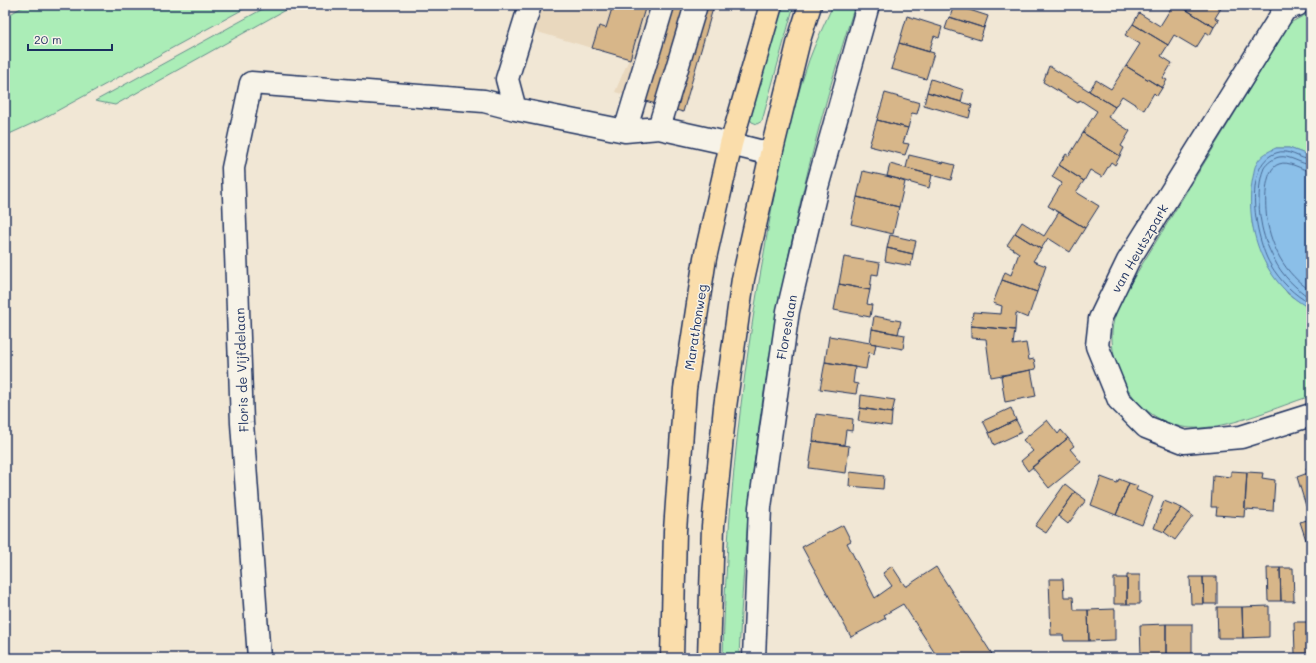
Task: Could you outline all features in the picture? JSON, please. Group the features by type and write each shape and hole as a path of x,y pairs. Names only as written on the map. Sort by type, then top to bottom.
{"main road":[{"name":"Marathonweg","path":"672,658 675,531 685,389 706,258 731,144 771,5"},
{"path":"709,658 713,526 725,407 743,279 771,154 799,40 810,5"}],"street":[{"path":"530,5 507,79 515,109 625,131 659,128 771,154"},
{"path":"625,131 663,5"},
{"path":"659,128 696,5"},
{"name":"Floreslaan","path":"754,658 760,507 788,312 817,187 868,5"},
{"name":"van Heutszpark","path":"1288,6 1128,261 1100,319 1097,346 1119,400 1146,426 1184,442 1241,437 1311,415"},
{"name":"Floris de Vijfdelaan","path":"259,658 242,423 233,168 251,83 484,102 515,109"}],"shaded area":[{"path":"542,5 714,5 683,112 615,92 629,59 534,31"}],"green space":[{"path":"26,5 251,5 42,119 5,136 5,17"},
{"path":"270,5 294,5 115,105 95,101"},
{"path":"782,5 794,5 762,121 757,124 752,122 750,119"},
{"path":"833,5 855,5 809,165 774,328 761,410 751,492 743,575 739,658 723,658 727,557 735,458 747,358 755,309 772,209 794,109 809,60"},
{"path":"1311,13 1311,156 1289,148 1276,148 1251,193 1252,223 1266,264 1288,294 1311,309 1311,396 1227,424 1200,428 1181,427 1164,421 1149,412 1136,400 1125,385 1113,350 1112,332 1116,313 1130,284 1290,23"}],"water":[{"path":"1276,148 1289,148 1311,156 1311,309 1300,303 1282,287 1274,277 1261,255 1253,229 1251,216 1251,190 1255,168 1263,156"}],"building":[{"path":"613,5 646,5 630,59 592,48 599,26 606,28"},
{"path":"652,5 714,5 683,112 625,95"},
{"path":"954,5 988,16 984,28 950,17"},
{"path":"1173,5 1179,5 1214,27 1210,35 1206,32 1196,48 1174,35 1168,45 1133,24 1139,13 1160,26"},
{"path":"1188,5 1223,5 1215,18 1219,20 1214,27 1185,9"},
{"path":"907,16 942,27 939,38 934,36 929,52 899,43"},
{"path":"949,17 984,28 980,40 945,29"},
{"path":"1133,24 1168,45 1161,56 1172,63 1163,78 1167,80 1162,88 1126,66 1140,44 1125,35"},
{"path":"899,43 934,53 926,79 891,69"},
{"path":"1049,66 1115,107 1108,117 1130,131 1121,146 1124,148 1120,156 1083,133 1097,111 1080,100 1078,103 1043,82"},
{"path":"1126,66 1162,88 1157,96 1154,93 1144,110 1122,96 1115,107 1089,91 1096,80 1111,89"},
{"path":"931,79 964,90 961,102 927,92"},
{"path":"927,92 972,105 969,118 924,105"},
{"path":"885,93 920,103 917,114 912,113 908,128 877,120"},
{"path":"877,120 908,128 903,143 909,144 905,155 869,146"},
{"path":"1083,133 1120,156 1115,165 1111,162 1102,177 1090,170 1084,181 1059,165 1066,154 1069,156"},
{"path":"909,155 955,165 951,180 906,168"},
{"path":"890,164 932,175 929,188 887,176"},
{"path":"1059,165 1084,181 1076,192 1099,206 1085,228 1048,206 1062,183 1052,177"},
{"path":"863,171 899,179 905,182 899,207 857,197"},
{"path":"857,197 899,207 893,234 851,224"},
{"path":"1059,212 1085,228 1070,252 1048,238 1041,249 1015,233 1022,222 1044,236"},
{"path":"1015,233 1041,249 1033,261 1046,266 1037,292 1002,280 1005,272 1011,275 1019,253 1007,245"},
{"path":"890,235 916,241 913,254 887,248"},
{"path":"887,248 913,254 911,266 885,261"},
{"path":"844,257 880,263 878,275 872,274 870,290 839,284"},
{"path":"1002,280 1037,292 1028,318 1016,313 1015,330 971,326 973,312 1001,314 1002,306 993,303"},
{"path":"839,284 870,290 867,304 872,305 870,317 834,310"},
{"path":"874,316 901,321 898,334 872,329"},
{"path":"971,326 1015,330 1013,345 1026,343 1029,360 1034,359 1036,369 991,377 986,339 971,338"},
{"path":"872,329 905,335 903,349 870,343"},
{"path":"829,336 876,344 874,354 869,352 866,369 825,362"},
{"path":"825,362 855,367 853,383 858,384 856,394 820,389"},
{"path":"1031,370 1036,396 1005,402 1001,376"},
{"path":"861,395 895,400 892,413 860,408"},
{"path":"860,408 892,413 891,426 858,421"},
{"path":"1011,408 1016,420 989,433 983,421"},
{"path":"816,414 853,419 852,431 846,430 844,445 813,441"},
{"path":"1016,420 1022,432 994,445 989,433"},
{"path":"1047,420 1058,434 1061,430 1068,438 1028,471 1021,461 1033,451 1023,440"},
{"path":"1068,438 1074,446 1070,449 1081,462 1049,488 1032,467"},
{"path":"813,441 849,446 846,473 809,468"},
{"path":"1311,467 1311,505 1306,506 1297,477 1308,473 1306,468"},
{"path":"1231,471 1247,472 1244,517 1216,515 1217,507 1211,507 1213,475 1231,477"},
{"path":"850,472 884,476 883,489 849,486"},
{"path":"1247,472 1263,473 1262,478 1275,480 1273,511 1245,509"},
{"path":"1101,477 1117,483 1119,479 1129,483 1116,515 1091,505"},
{"path":"1129,483 1138,486 1136,490 1153,497 1142,525 1116,515"},
{"path":"1065,484 1075,492 1046,533 1035,526"},
{"path":"1075,492 1086,500 1068,524 1058,516"},
{"path":"1164,501 1182,508 1164,532 1154,528"},
{"path":"1182,508 1193,516 1175,540 1164,532"},
{"path":"1311,519 1311,549 1309,549 1300,522"},
{"path":"843,525 851,541 847,543 875,598 892,586 883,573 892,566 905,586 936,567 992,654 986,658 938,658 903,604 884,615 886,618 851,637 802,547"},
{"path":"1267,568 1280,568 1281,601 1268,601"},
{"path":"1280,568 1293,568 1294,601 1281,601"},
{"path":"1127,575 1140,575 1140,604 1127,604"},
{"path":"1190,577 1203,577 1204,604 1191,604"},
{"path":"1203,577 1217,577 1217,604 1204,604"},
{"path":"1114,578 1127,578 1127,604 1114,604"},
{"path":"1049,579 1063,579 1064,597 1073,597 1074,610 1088,610 1089,641 1064,641 1063,635 1051,635"},
{"path":"1269,606 1269,637 1243,638 1242,607"},
{"path":"1217,607 1242,607 1243,638 1218,638"},
{"path":"1115,609 1115,640 1089,641 1088,610"},
{"path":"1294,622 1311,622 1311,653 1295,654"},
{"path":"1166,624 1192,624 1192,656 1166,656"},
{"path":"1166,624 1166,656 1141,656 1140,625"}]}
